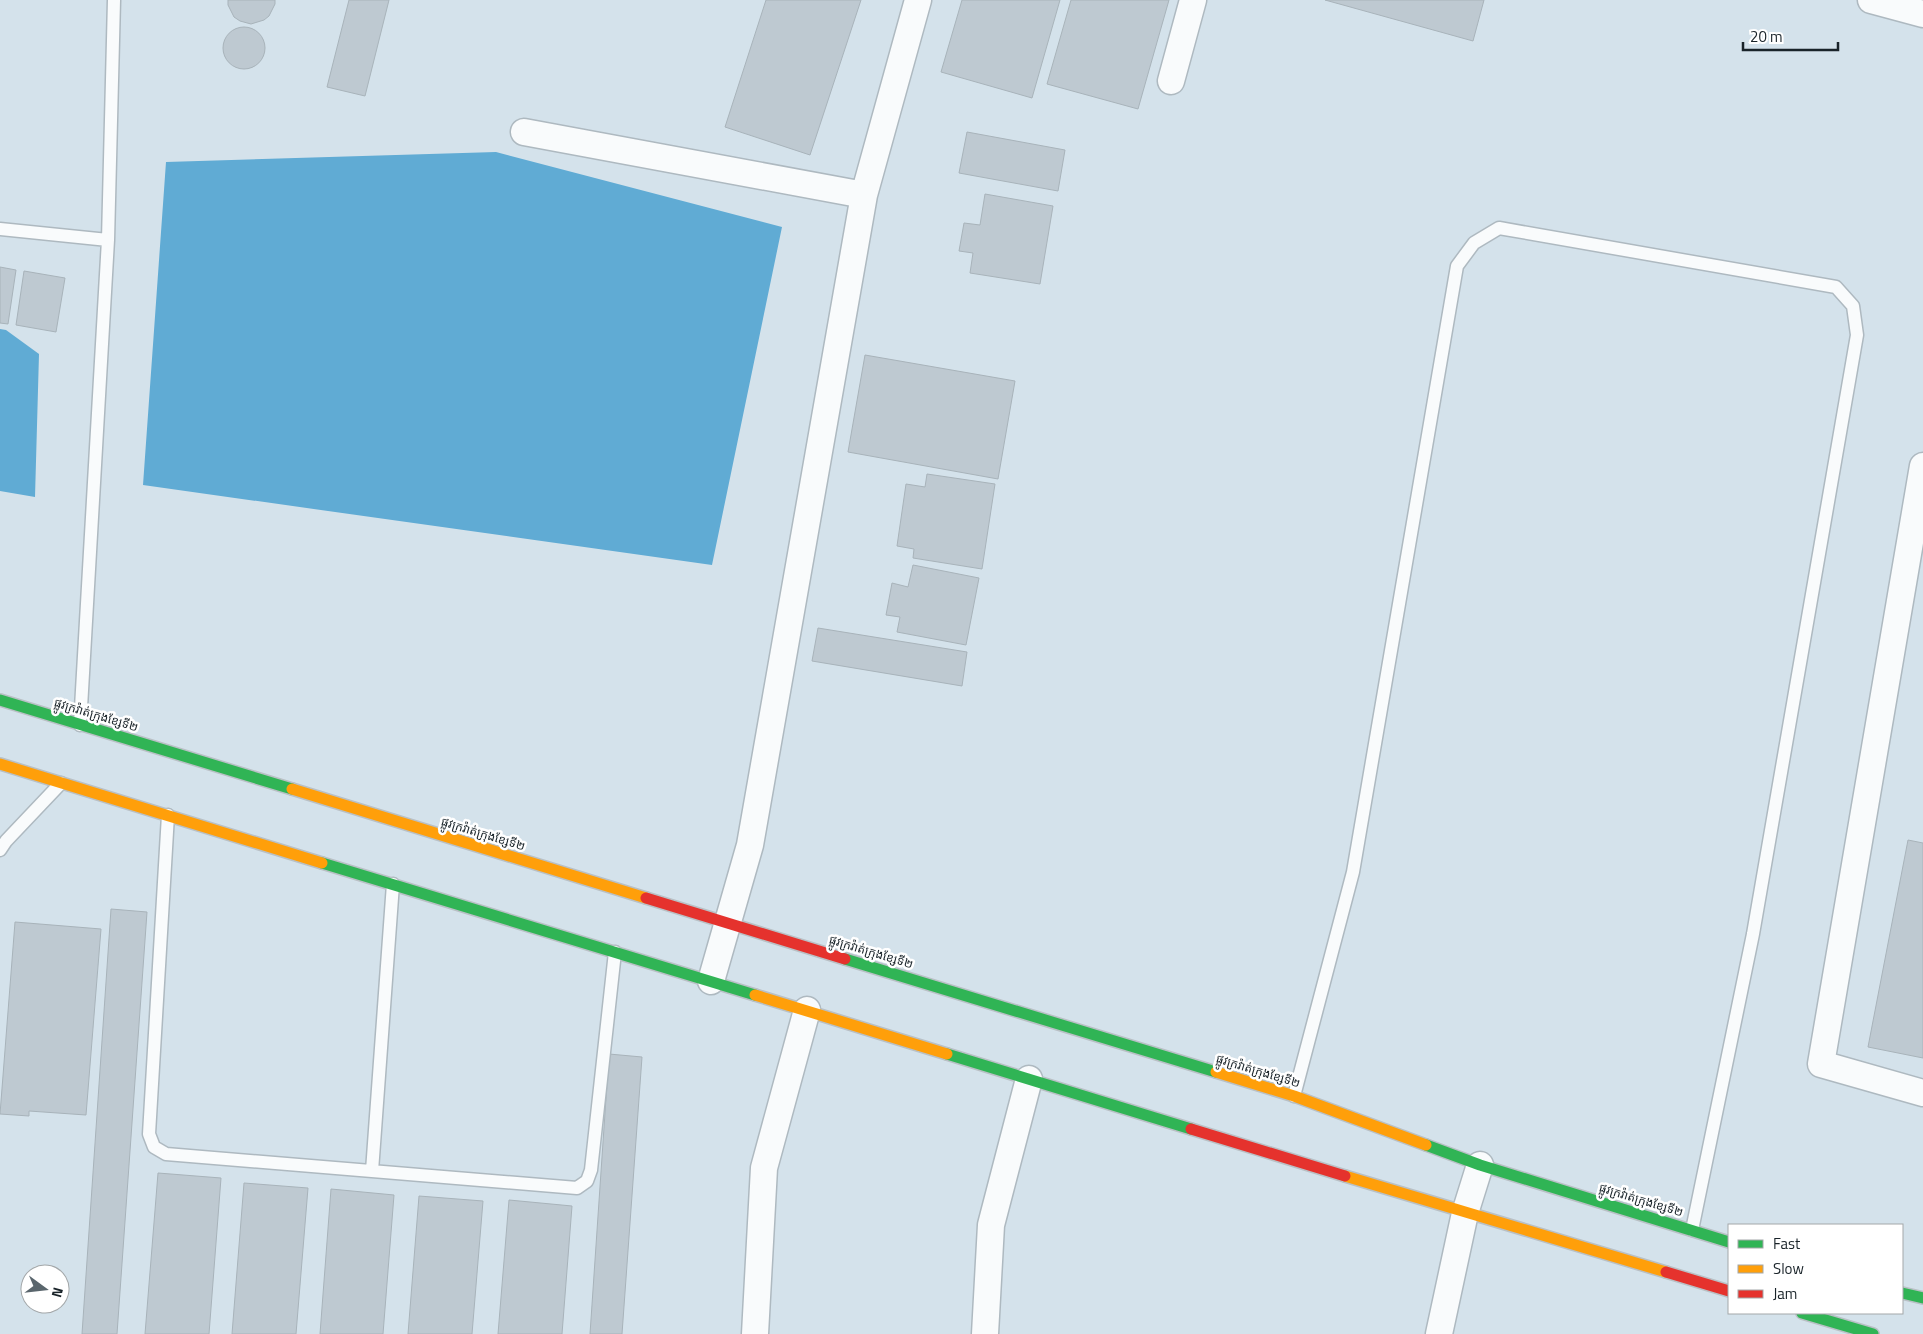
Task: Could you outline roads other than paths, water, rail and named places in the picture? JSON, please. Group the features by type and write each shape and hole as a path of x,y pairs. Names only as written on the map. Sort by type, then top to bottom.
{"main road":[{"name":"ផ្លូវក្រវ៉ាត់ក្រុងខ្សែទី២","path":"0,700 1294,1096 1480,1166 1728,1242"},
{"path":"0,764 711,980 1465,1213 1728,1291"},
{"path":"1903,1293 1923,1298"},
{"path":"1805,1314 1873,1334"}],"street":[{"path":"711,980 750,845 864,195 918,0"},
{"path":"1171,81 1193,0"},
{"path":"1871,0 1923,14"},
{"path":"524,132 864,195"},
{"path":"1923,466 1822,1064 1923,1094"},
{"path":"755,1334 764,1168 806,1010"},
{"path":"985,1334 991,1225 1029,1079"},
{"path":"1439,1334 1465,1213 1480,1166"}],"lane":[{"path":"80,725 108,240 114,0"},
{"path":"1294,1096 1353,872 1457,266 1474,243 1499,228 1836,287 1853,306 1857,335 1754,934 1692,1230"},
{"path":"0,229 108,240"},
{"path":"0,850 6,841 61,783"},
{"path":"168,815 149,1134 154,1147 166,1154 576,1188 587,1181 591,1170 615,952"},
{"path":"372,1171 393,884"}],"water":[{"path":"496,152 782,227 712,565 143,485 166,162"},
{"path":"0,329 6,330 39,354 35,497 0,491"}]}
